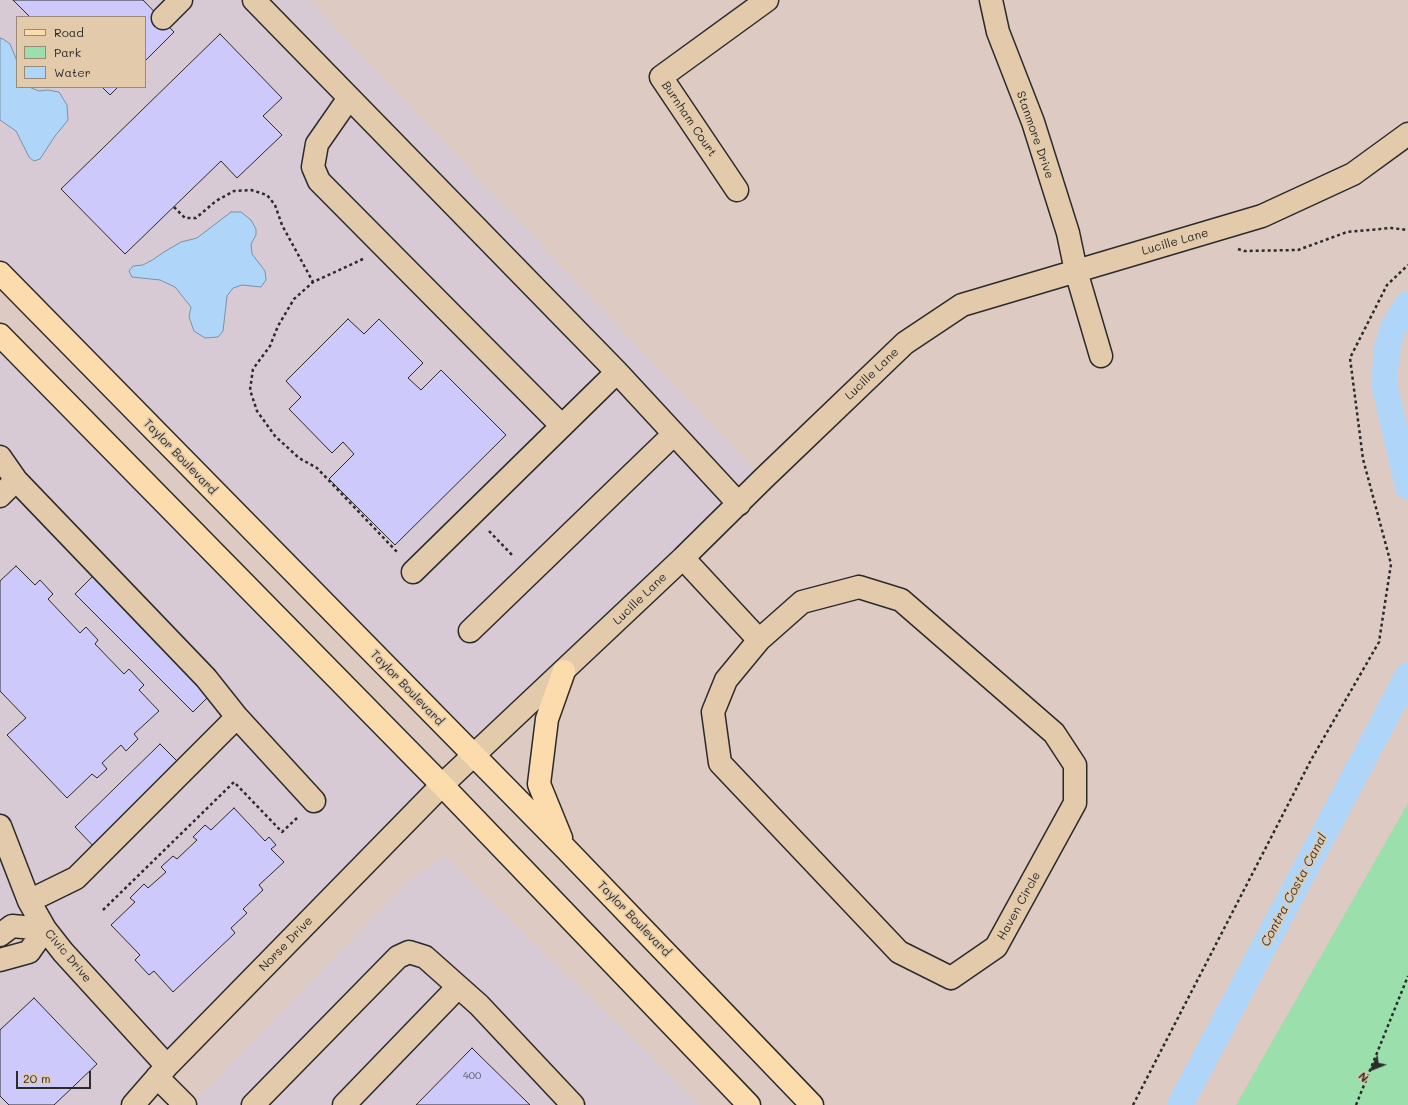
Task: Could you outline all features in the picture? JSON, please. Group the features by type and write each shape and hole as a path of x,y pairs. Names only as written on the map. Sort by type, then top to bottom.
{"main road":[{"name":"Taylor Boulevard","path":"0,273 566,849 812,1105"},
{"path":"0,335 442,785 749,1105"},
{"path":"564,671 546,719 540,784 566,849"}],"street":[{"path":"163,18 181,0"},
{"path":"254,0 616,372 739,504"},
{"name":"Burnham Court","path":"736,190 661,77 767,0"},
{"name":"Stanmore Drive","path":"992,0 998,32 1033,122 1068,233 1076,271 1100,356"},
{"path":"349,98 317,144 313,167 319,181 562,426"},
{"name":"Lucille Lane","path":"442,785 683,558 905,343 962,305 1262,216 1353,174 1408,134"},
{"path":"413,572 616,372"},
{"path":"470,631 674,434"},
{"path":"0,457 16,480 206,678 237,717 314,801"},
{"path":"0,496 16,480"},
{"path":"683,558 759,640"},
{"name":"Haven Circle","path":"859,587 901,600 1054,734 1075,764 1076,803 996,947 951,978 898,952 720,763 713,712 726,680 759,640 802,602 859,587"},
{"path":"29,901 76,878 237,717"},
{"name":"Norse Drive","path":"133,1105 162,1071 442,785"},
{"name":"Civic Drive","path":"0,826 29,901 45,929 162,1071 185,1105"},
{"path":"0,935 12,926 45,929 29,952 0,960"},
{"path":"253,1105 398,957 409,952 425,957 478,1005 573,1105"},
{"path":"344,1105 458,987"}],"path":[{"path":"174,206 185,218 196,218 216,201 234,191 251,190 267,195 275,205 282,225 313,282"},
{"path":"1238,248 1244,250 1298,250 1347,232 1391,228 1408,230"},
{"path":"385,248 313,282 294,299 278,326 270,346 253,369 250,390 257,412 275,436 299,458 317,468 392,545 413,572"},
{"path":"1132,1105 1311,760 1379,642 1391,564 1363,459 1350,358 1387,285 1408,265"},
{"path":"495,537 508,550"},
{"path":"103,910 234,782 282,832 314,801"},
{"path":"1356,1105 1408,976"}],"shaded area":[{"path":"0,0 309,0 763,479 473,755 0,273"},
{"path":"0,335 442,785 133,1105 0,1105 0,960 45,930 0,935"},
{"path":"446,856 699,1105 192,1105 410,879"}],"green space":[{"path":"1408,803 1408,1105 1236,1105"}],"water":[{"path":"0,38 10,44 16,59 16,88 32,88 39,91 48,90 59,92 67,105 68,120 55,136 40,159 34,161 29,157 16,131 0,120"},
{"path":"231,212 241,212 251,220 256,229 256,235 251,244 252,254 265,271 266,280 261,287 242,285 233,288 227,296 223,331 218,337 205,338 194,331 189,317 191,307 175,287 160,280 132,277 129,271 133,266 143,265 181,242 197,238"}],"building":[{"path":"13,0 143,0 174,32 146,60 146,16 29,16"},
{"path":"220,34 282,98 263,116 282,135 237,178 221,161 125,254 61,189"},
{"path":"103,88 117,88 110,95"},
{"path":"348,319 364,334 379,319 423,363 408,378 421,390 441,370 506,435 395,545 329,479 354,454 343,442 332,453 289,409 301,397 286,381"},
{"path":"16,566 35,585 40,580 53,594 48,599 80,633 86,627 98,640 95,644 124,674 129,669 144,685 139,690 159,711 134,734 138,739 126,751 121,745 102,763 107,769 97,778 92,774 67,798 7,735 26,718 0,691 0,581"},
{"path":"100,569 218,687 193,712 75,594"},
{"path":"160,744 186,770 100,853 75,827"},
{"path":"234,808 265,841 269,837 276,845 271,849 284,862 259,885 263,890 243,909 247,913 231,928 235,933 173,992 154,971 149,975 135,960 140,955 111,925 135,902 130,898 144,884 148,888 166,872 161,867 173,856 177,859 197,840 193,837 205,825 211,830"},
{"path":"34,998 97,1064 54,1105 9,1105 0,1096 0,1030"},
{"path":"472,1048 530,1105 416,1105"}],"waterway":[{"name":"Contra Costa Canal","path":"1408,304 1393,328 1387,348 1384,384 1408,487"},
{"name":"Contra Costa Canal","path":"1180,1105 1408,675"}]}
